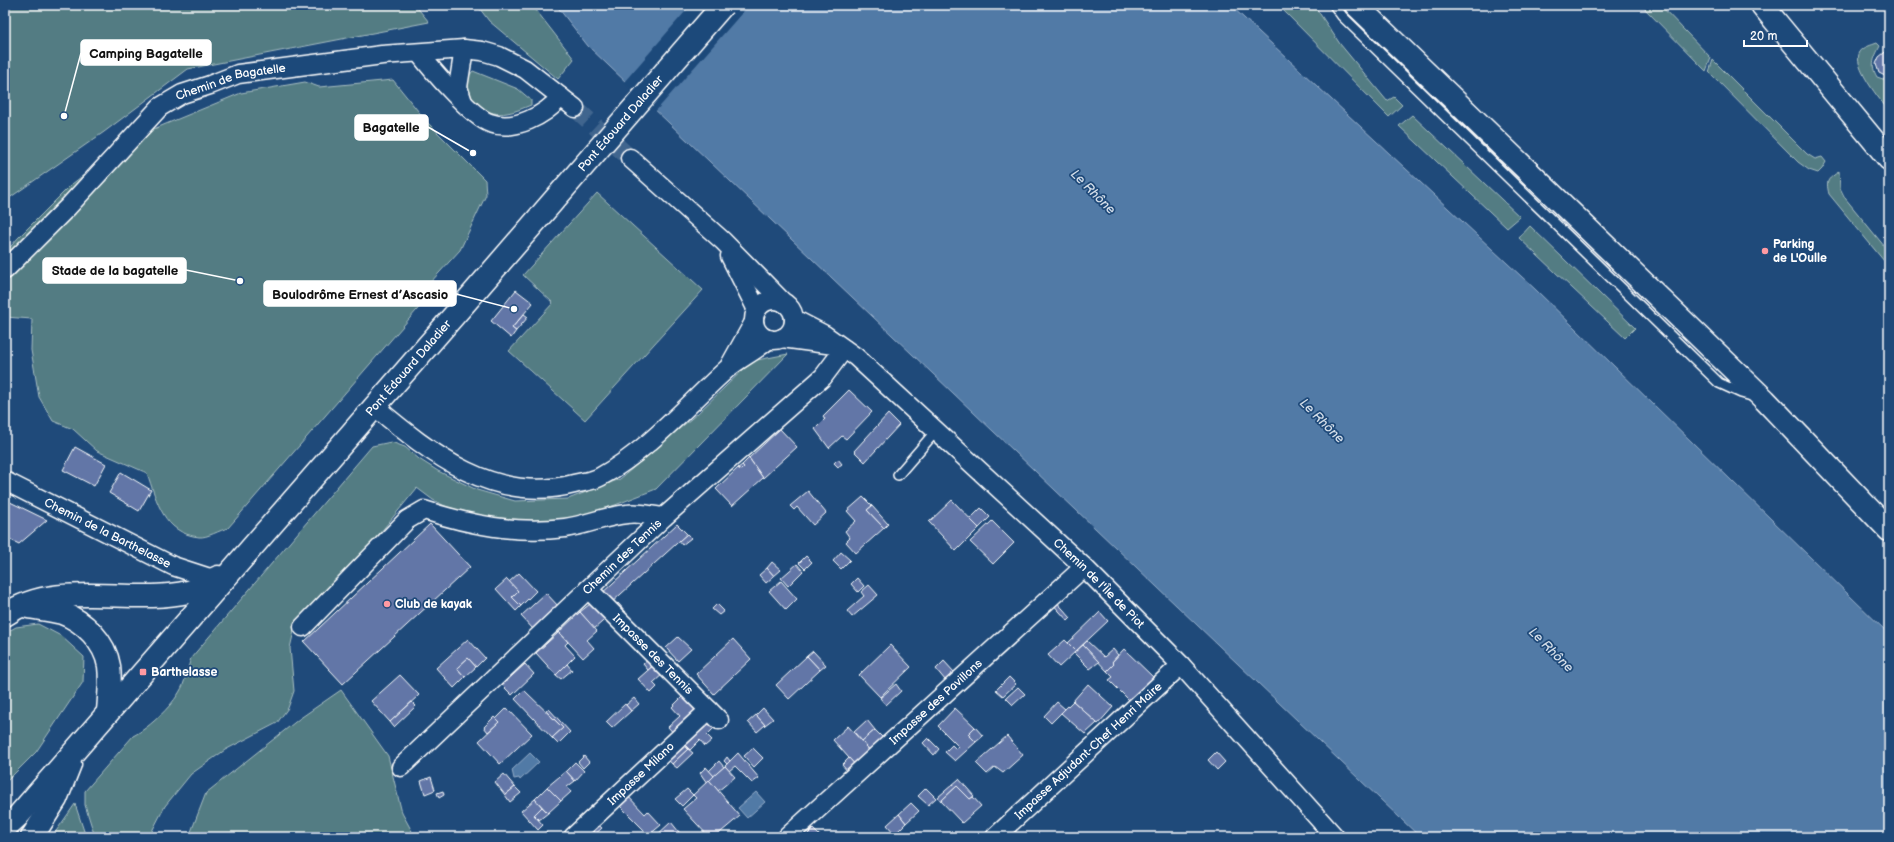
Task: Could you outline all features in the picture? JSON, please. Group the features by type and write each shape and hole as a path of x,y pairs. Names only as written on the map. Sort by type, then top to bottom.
{"main road":[{"name":"Pont Édouard Daladier","path":"5,828 18,816 108,712 222,574 464,304 723,5"},
{"path":"1356,5 1765,400 1889,530"},
{"path":"1762,5 1889,159"},
{"path":"14,611 48,598 76,595 174,595 190,592 222,574"},
{"path":"14,611 60,613 85,625 94,636 109,664 108,712"},
{"path":"32,837 56,799 78,746"}],"street":[{"name":"Chemin de Bagatelle","path":"5,270 68,207 160,107 182,94 238,74 382,55 419,54 464,49 482,51 499,56 525,68 575,108"},
{"path":"463,102 458,87 464,49"},
{"path":"419,54 436,76 475,114 490,123 506,126 527,121 553,106 561,97"},
{"path":"374,406 440,458 462,470 505,486 532,490 564,487 599,477 630,457 729,368 791,330 794,318 789,307 723,241 630,158"},
{"path":"723,241 756,316 759,333 776,339"},
{"path":"729,368 756,316 766,302 772,300 784,303"},
{"name":"Chemin de l'Île de Piot","path":"794,318 825,335 856,357 1084,567 1181,665 1335,837"},
{"name":"Chemin de l'Île de Piot","path":"776,339 829,343 844,349"},
{"name":"Chemin des Tennis","path":"401,766 664,517 823,378 844,349"},
{"name":"Chemin de la Barthelasse","path":"5,481 173,566 222,574"},
{"path":"303,627 407,520 424,510 456,520 484,526 514,529 566,528 628,513 664,517"},
{"name":"Impasse des Pavillons","path":"787,837 1084,567"},
{"name":"Impasse des Tennis","path":"588,589 714,715"},
{"name":"Impasse Adjudant-Chef Henri Maire","path":"995,837 1181,665"},
{"name":"Impasse Milano","path":"573,837 714,715"}],"lane":[{"path":"1334,5 1342,16 1411,85 1719,383 1741,393 1765,400"},
{"path":"898,476 936,431"}],"green space":[{"path":"5,5 415,5 429,22 188,69 104,132 5,201"},
{"path":"477,5 532,5 574,59 558,79 489,21"},
{"path":"1278,5 1314,5 1340,44 1387,101 1394,97 1402,105 1389,117"},
{"path":"1641,5 1660,5 1711,58 1706,71"},
{"path":"1877,43 1880,46 1873,65 1877,77 1889,81 1889,111 1868,83 1863,74 1858,58 1861,50"},
{"path":"1713,60 1807,154 1815,159 1822,157 1826,162 1818,173 1809,170 1798,162 1709,72"},
{"path":"473,71 518,89 531,100 531,105 513,112 500,114 481,108 471,98 464,87 468,77"},
{"path":"393,80 427,122 485,180 486,195 460,250 429,284 429,296 228,528 202,537 187,534 177,529 163,514 147,473 97,451 73,429 53,421 39,397 31,350 32,319 5,317 5,253 72,184 132,138 241,93 305,82 319,87"},
{"path":"1412,115 1520,217 1507,228 1399,126"},
{"path":"1839,171 1840,188 1845,198 1889,252 1889,267 1829,194 1827,185 1828,182 1830,178"},
{"path":"597,193 703,290 585,420 509,351 553,303 523,275"},
{"path":"1530,226 1635,328 1625,338 1519,238"},
{"path":"788,354 656,489 582,518 549,523 497,524 455,511 433,500 417,488 361,556 294,631 290,648 294,691 288,708 277,723 225,750 191,774 165,806 149,837 95,837 85,805 85,791 133,736 147,727 168,707 183,685 191,658 372,446 391,442 405,447 419,459 438,471 477,490 515,501 568,499 620,479 698,413 752,361"},
{"path":"38,624 61,636 84,657 83,682 36,752 5,783 5,633 16,627"},
{"path":"341,690 388,756 402,813 415,837 189,837 206,793 299,719"},
{"path":"75,804 86,837 52,837"}],"water":[{"name":"Le Rhône","path":"556,5 1230,5 1536,290 1889,634 1889,837 1420,837 588,46"},
{"path":"530,753 539,762 520,780 519,778 514,779 512,770"},
{"path":"756,792 765,802 747,818 738,808"}],"pier":[{"path":"691,5 749,5 655,112 624,82"}],"building":[{"path":"1889,49 1889,78 1879,73 1876,64 1879,57"},
{"path":"516,290 533,303 512,328 516,331 511,338 491,321"},
{"path":"524,314 528,317 516,331 512,328"},
{"path":"849,390 872,412 846,439 842,436 829,448 815,429 825,419 823,416"},
{"path":"888,414 899,425 865,462 854,451"},
{"path":"780,429 797,447 763,478 749,458"},
{"path":"75,447 106,464 94,486 63,470"},
{"path":"749,458 763,478 732,506 716,489 738,468 741,470 744,467 742,465"},
{"path":"838,459 842,464 838,467 834,463"},
{"path":"742,465 744,467 741,470 738,468"},
{"path":"121,472 151,490 139,511 109,493"},
{"path":"808,491 826,513 813,525 797,507 794,510 790,506"},
{"path":"863,497 872,506 867,510 884,528 856,553 846,542 850,538 845,531 856,521 847,511"},
{"path":"952,500 979,528 956,551 929,522"},
{"path":"8,501 47,520 19,544 5,537 7,531 5,530 5,506"},
{"path":"872,506 888,524 884,528 867,510"},
{"path":"981,508 990,517 979,528 970,519"},
{"path":"992,521 1014,543 993,564 970,542"},
{"name":"Club de kayak","path":"430,524 470,567 343,684 304,642"},
{"path":"677,524 687,534 610,604 600,595"},
{"path":"687,534 691,538 682,545 679,541"},
{"path":"841,552 850,560 841,569 833,561"},
{"path":"806,556 812,562 805,569 799,563"},
{"path":"772,562 781,570 774,576 767,568"},
{"path":"797,564 803,571 788,586 781,578"},
{"path":"767,568 774,576 766,583 759,575"},
{"path":"519,573 536,591 521,606 512,597 518,591 509,582"},
{"path":"857,578 864,586 858,592 851,584"},
{"path":"507,579 518,591 512,597 521,606 516,611 496,589"},
{"path":"781,581 797,599 786,610 769,591"},
{"path":"869,585 878,595 852,617 847,611 864,596 861,592"},
{"path":"546,593 559,607 534,630 521,616"},
{"path":"1054,599 1071,618 1068,621 1051,602"},
{"path":"595,600 610,615 594,629 580,612"},
{"path":"618,603 626,612 621,616 613,608"},
{"path":"717,604 724,611 719,615 712,609"},
{"path":"580,612 597,631 587,640 594,648 583,658 559,632"},
{"path":"1100,612 1108,621 1076,651 1068,643"},
{"path":"559,632 568,642 565,645 575,656 556,675 536,653"},
{"path":"678,637 691,649 678,661 666,648"},
{"path":"468,639 485,658 476,667 468,658 457,668 465,677 454,688 436,668"},
{"path":"733,639 751,659 714,694 696,674"},
{"path":"1065,640 1076,651 1059,667 1048,655"},
{"path":"1087,641 1104,657 1113,649 1118,655 1112,662 1114,664 1107,671 1083,645"},
{"path":"890,645 911,667 880,697 859,675"},
{"path":"1083,645 1099,662 1090,669 1074,653"},
{"path":"1124,649 1155,679 1131,702 1109,680 1113,677 1107,671 1114,664 1112,662"},
{"path":"813,651 826,665 820,670 807,656"},
{"path":"807,656 820,670 789,699 776,685"},
{"path":"651,657 657,662 648,670 643,664"},
{"path":"468,658 476,667 465,677 457,668"},
{"path":"944,661 954,672 945,680 936,669"},
{"path":"525,664 534,674 512,695 502,685"},
{"path":"567,664 572,670 561,679 556,675"},
{"path":"655,664 664,673 653,683 657,687 651,693 638,679"},
{"path":"400,675 419,695 390,722 371,701"},
{"path":"1009,677 1016,684 1003,696 996,690"},
{"path":"896,684 901,691 886,705 880,698"},
{"path":"1088,684 1113,707 1098,724 1073,701"},
{"path":"1018,687 1025,694 1013,705 1006,698"},
{"path":"524,690 563,728 552,738 515,699"},
{"path":"686,693 704,711 676,736 668,727 680,716 672,707"},
{"path":"634,698 639,704 631,711 626,705"},
{"path":"1073,701 1097,723 1085,734 1061,713"},
{"path":"412,702 416,706 394,727 390,722"},
{"path":"1057,702 1065,709 1051,723 1044,716"},
{"path":"625,704 631,711 612,728 606,722"},
{"path":"507,708 532,734 500,764 479,741 499,722 496,719"},
{"path":"763,708 773,719 765,725 756,715"},
{"path":"955,708 975,727 968,734 976,742 955,761 945,752 952,745 956,749 959,747 938,726"},
{"path":"549,709 570,732 558,744 552,738 563,728 546,711"},
{"path":"756,715 765,725 757,732 748,722"},
{"path":"494,717 499,722 488,732 484,727"},
{"path":"706,717 715,727 707,735 712,740 705,746 700,740 690,750 681,741"},
{"path":"867,720 875,730 862,741 854,732"},
{"path":"848,726 871,752 856,766 833,740"},
{"path":"975,727 983,736 976,742 968,734"},
{"path":"875,730 885,740 871,752 862,741"},
{"path":"1007,736 1023,755 1003,773 995,767 987,774 976,763"},
{"path":"928,738 939,749 934,755 923,743"},
{"path":"681,741 688,749 672,764 665,756"},
{"path":"753,748 763,758 754,767 744,756"},
{"path":"688,749 693,753 677,768 672,764"},
{"path":"1216,752 1225,762 1217,770 1208,760"},
{"path":"738,753 759,778 752,783 735,766 729,771 725,766"},
{"path":"584,756 589,762 583,768 578,762"},
{"path":"727,757 730,761 727,764 724,761"},
{"path":"849,758 856,766 849,773 842,765"},
{"path":"719,761 724,767 714,776 709,771"},
{"path":"575,762 584,771 575,781 566,771"},
{"path":"725,766 735,777 718,791 709,780"},
{"path":"706,767 714,776 707,783 700,773"},
{"path":"566,771 575,781 567,787 571,792 561,801 547,787"},
{"path":"504,774 515,787 505,795 495,782"},
{"path":"431,777 435,790 425,794 421,781"},
{"path":"959,779 974,796 970,799 957,786 941,801 938,797"},
{"path":"709,780 740,816 715,837 709,837 683,809 696,798 693,795"},
{"path":"957,786 970,799 973,797 981,806 962,823 941,801"},
{"path":"515,787 521,793 510,802 505,795"},
{"path":"547,787 561,801 548,813 535,799"},
{"path":"926,788 936,798 928,805 918,796"},
{"path":"687,789 693,795 682,806 675,799"},
{"path":"443,791 444,795 439,798 437,793"},
{"path":"625,793 645,814 648,811 661,825 649,835 616,802"},
{"path":"535,799 542,807 534,815 543,825 538,830 521,811"},
{"path":"911,803 919,811 906,823 899,814"},
{"path":"542,807 548,813 539,820 534,815"},
{"path":"899,814 906,823 895,834 887,825"},
{"path":"595,822 602,828 592,837 579,837"},
{"path":"671,822 683,837 656,836"},
{"path":"813,829 821,837 809,837 807,835"},
{"path":"546,832 550,837 543,837 541,835"}],"tunnel":[{"path":"575,108 630,158"}],"place":[{"name":"Camping Bagatelle","path":"64,116"},
{"name":"Bagatelle","path":"473,153"},
{"name":"Parking de L'Oulle","path":"1765,251"},
{"name":"Stade de la bagatelle","path":"240,281"},
{"name":"Boulodrôme Ernest d’Ascasio","path":"514,309"},
{"name":"Club de kayak","path":"387,604"},
{"name":"Barthelasse","path":"143,672"}]}
